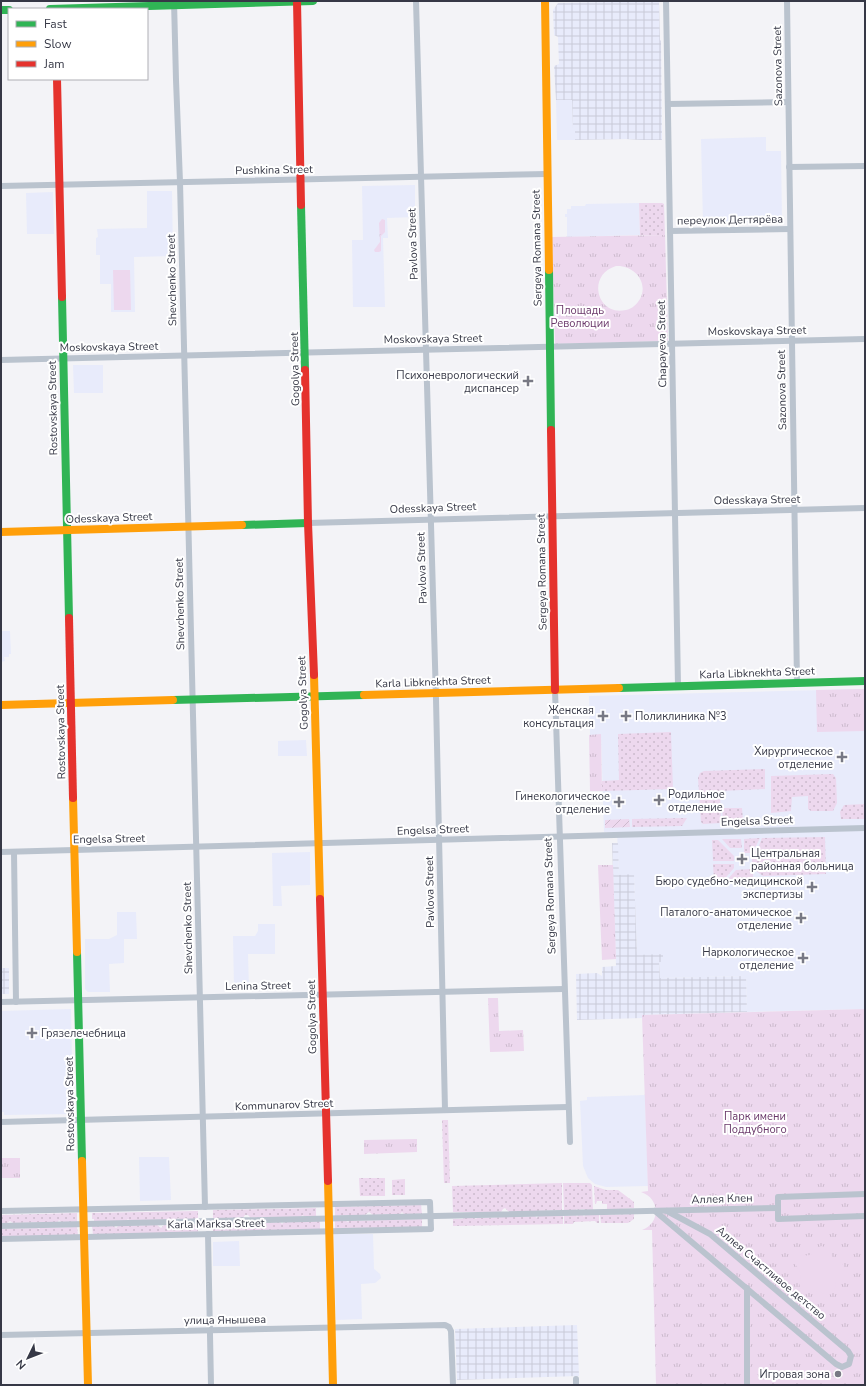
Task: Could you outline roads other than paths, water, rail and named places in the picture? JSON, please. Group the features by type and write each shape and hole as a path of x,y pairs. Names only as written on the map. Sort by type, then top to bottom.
{"street":[{"name":"Gogolya Street","path":"297,1 308,523 333,1385"},
{"path":"75,8 174,3 313,1"},
{"name":"Pavlova Street","path":"416,1 436,693 445,1110"},
{"name":"Sergeya Romana Street","path":"545,1 554,690 570,1142"},
{"name":"Chapayeva Street","path":"666,1 678,686"},
{"name":"Sazonova Street","path":"787,1 797,683"},
{"name":"Shevchenko Street","path":"174,3 180,182 205,1207"},
{"name":"Rostovskaya Street","path":"57,80 88,1385"},
{"path":"668,104 788,102"},
{"path":"789,167 865,166"},
{"name":"Pushkina Street","path":"1,186 547,174"},
{"name":"переулок Дегтярёва","path":"670,231 790,229"},
{"name":"Moskovskaya Street","path":"1,360 865,339"},
{"name":"Odesskaya Street","path":"1,532 865,508"},
{"name":"Karla Libknekhta Street","path":"1,705 865,681"},
{"name":"Engelsa Street","path":"1,852 865,828"},
{"path":"14,852 16,1002"},
{"name":"Lenina Street","path":"1,1002 564,989"},
{"name":"Kommunarov Street","path":"1,1122 568,1107"},
{"path":"865,1194 778,1197 778,1219 865,1216"},
{"name":"Karla Marksa Street","path":"1,1211 430,1202 431,1229 1,1239"},
{"name":"Аллея Клен","path":"1,1226 778,1208"},
{"path":"655,1211 747,1288 747,1385"},
{"name":"Аллея Счастливое детство","path":"666,1211 710,1234 850,1352 850,1362 845,1366 836,1364 747,1288"},
{"path":"208,1234 211,1385"},
{"name":"улица Янышева","path":"1,1335 445,1325 449,1327 451,1331 453,1385"}],"place":[{"name":"Психоневрологический диспансер","path":"528,381"},
{"name":"Женская консультация","path":"603,716"},
{"name":"Поликлиника №3","path":"626,716"},
{"name":"Хирургическое отделение","path":"842,757"},
{"name":"Родильное отделение","path":"659,800"},
{"name":"Гинекологическое отделение","path":"619,802"},
{"name":"Центральная районная больница","path":"742,859"},
{"name":"Бюро судебно-медицинской экспертизы","path":"812,887"},
{"name":"Паталого-анатомическое отделение","path":"801,918"},
{"name":"Наркологическое отделение","path":"803,958"},
{"name":"Грязелечебница","path":"32,1033"},
{"name":"Игровая зона","path":"838,1374"}],"park label":[{"name":"Площадь Революции","path":"580,316"},
{"name":"Парк имени Поддубного","path":"755,1122"}]}
